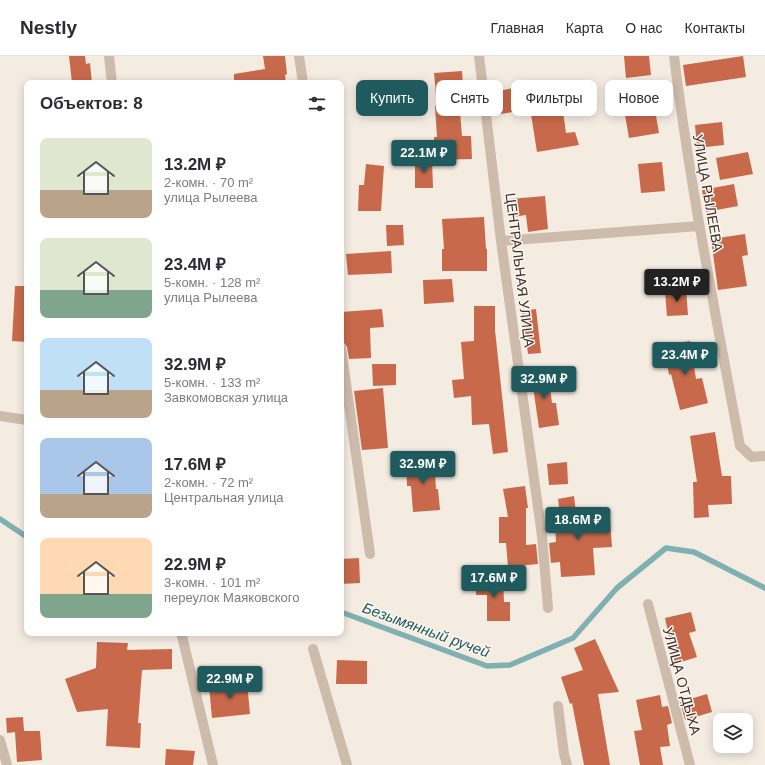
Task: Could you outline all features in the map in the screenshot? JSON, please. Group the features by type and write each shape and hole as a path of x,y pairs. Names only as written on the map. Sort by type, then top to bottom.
{"street":[{"path":"109,56 112,80"},
{"path":"299,56 303,80"},
{"name":"ЦЕНТРАЛЬНАЯ УЛИЦА","path":"479,56 501,240 542,536 548,608"},
{"name":"УЛИЦА РЫЛЕЕВА","path":"674,56 682,122 699,226 740,446 752,457 765,456"},
{"path":"501,240 699,226"},
{"path":"344,369 370,554"},
{"path":"0,416 24,420"},
{"name":"УЛИЦА ОТДЫХА","path":"648,604 690,765"},
{"path":"182,636 212,765"},
{"path":"313,649 347,765"},
{"path":"558,706 564,754 567,765"},
{"path":"0,740 8,765"}],"building":[{"path":"69,56 85,56 86,64 90,63 92,80 72,80"},
{"path":"263,56 285,56 287,74 285,75 286,80 234,80 234,74 265,69"},
{"path":"624,56 649,56 651,75 626,78"},
{"path":"743,56 746,77 686,86 683,65"},
{"path":"462,71 463,80 436,80 436,95 434,73"},
{"path":"511,89 511,112 503,114 503,90"},
{"path":"435,106 436,116 460,116 462,136 471,136 472,159 435,160 434,137 437,137"},
{"path":"531,116 564,116 566,133 575,132 579,145 537,152"},
{"path":"625,116 656,116 659,133 629,138"},
{"path":"722,122 724,145 697,148 695,125"},
{"path":"748,152 753,174 720,180 716,158"},
{"path":"432,159 433,188 415,188 415,160"},
{"path":"662,162 665,191 641,193 638,164"},
{"path":"366,164 384,166 381,211 358,211 359,185 364,185"},
{"path":"734,184 738,206 706,212 702,190"},
{"path":"545,196 548,229 528,232 526,215 512,217 510,199"},
{"path":"484,217 487,249 487,271 442,271 442,249 444,249 442,219"},
{"path":"386,225 403,225 404,245 387,246"},
{"path":"745,234 748,255 742,256 747,286 718,290 711,239"},
{"path":"391,251 392,273 348,275 346,254"},
{"path":"452,279 454,302 424,304 423,280"},
{"path":"15,286 24,286 24,342 12,341"},
{"path":"686,289 688,315 667,316 665,291"},
{"path":"474,306 495,306 495,330 508,452 493,454 489,424 472,425 471,396 454,398 452,380 464,379 461,342 474,341"},
{"path":"382,309 384,327 370,328 371,358 349,359 347,347 344,343 344,312"},
{"path":"536,309 541,353 528,354 522,311"},
{"path":"690,341 696,379 702,378 708,403 680,410 671,374 669,375 664,345"},
{"path":"372,364 396,364 396,385 373,386"},
{"path":"548,371 552,403 556,403 559,425 539,428 531,373"},
{"path":"383,388 388,448 362,450 354,391"},
{"path":"715,432 722,476 731,476 732,504 708,505 709,517 694,518 693,482 697,482 690,436"},
{"path":"434,458 436,489 438,489 440,510 413,512 411,486 407,486 406,460"},
{"path":"567,462 568,484 549,485 547,464"},
{"path":"525,486 528,508 526,508 526,545 536,544 538,564 508,567 506,543 499,543 499,517 508,517 503,489"},
{"path":"574,496 577,521 610,519 612,547 593,548 595,575 561,577 560,562 551,563 549,543 556,542 555,523 561,522 558,499"},
{"path":"359,558 360,583 344,584 344,559"},
{"path":"476,578 503,578 504,602 510,602 510,621 487,621 487,595 476,595"},
{"path":"691,612 696,631 689,633 697,657 675,664 665,618"},
{"path":"595,639 619,692 598,694 610,765 584,765 572,703 570,704 561,677 583,670 574,648"},
{"path":"97,642 128,643 127,650 172,649 172,669 142,670 138,723 141,723 140,748 106,746 108,709 77,712 65,679 96,668"},
{"path":"337,660 367,661 367,684 336,684"},
{"path":"247,682 250,714 212,718 209,686"},
{"path":"707,694 712,712 685,720 680,702"},
{"path":"660,695 662,707 668,706 672,723 667,725 670,746 660,747 663,765 640,765 634,731 642,730 636,700"},
{"path":"23,717 24,731 40,731 42,760 17,762 15,732 7,733 6,718"},
{"path":"166,749 195,751 193,765 165,765"}],"waterway":[{"name":"Безымянный ручей","path":"0,519 24,535"},
{"name":"Безымянный ручей","path":"344,613 487,666 510,665 573,638 617,588 666,548 694,552 765,588"}]}
